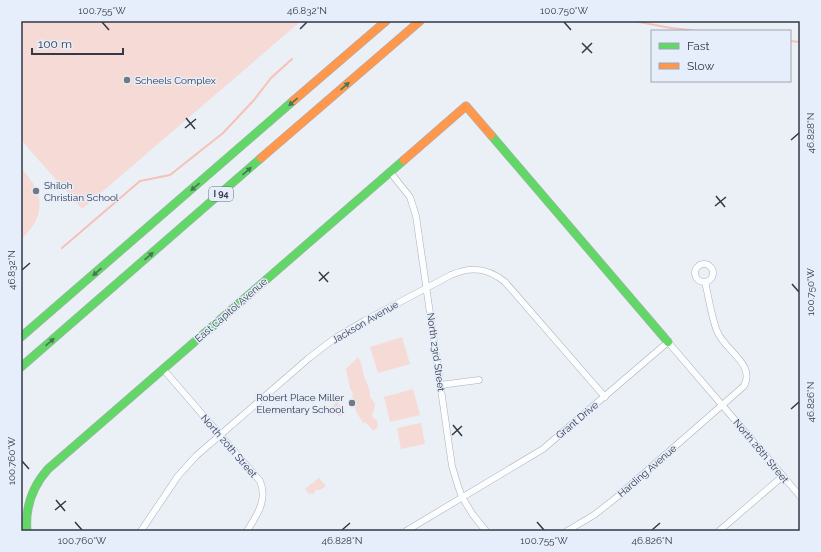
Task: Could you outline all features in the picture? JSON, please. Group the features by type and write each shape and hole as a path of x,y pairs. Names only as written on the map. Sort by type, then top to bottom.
{"main road":[{"name":"I 94","path":"21,337 386,21"},
{"name":"I 94","path":"21,367 420,21"},
{"name":"East Capitol Avenue","path":"27,531 26,520 28,503 34,488 43,474 466,106 668,342"}],"street":[{"name":"North 23rd Street","path":"390,172 406,192 415,210 452,466 462,497 473,515 486,531"},
{"name":"Jackson Avenue","path":"141,531 184,469 201,451 309,358 364,321 457,272 471,269 484,270 499,277 505,282 605,397"},
{"name":"Harding Avenue","path":"567,531 594,515 613,501 744,386 747,372 742,363 721,339 717,332 705,282"},
{"name":"Grant Drive","path":"406,531 542,448 605,397 668,342"},
{"path":"668,342 723,406"},
{"name":"North 20th Street","path":"163,369 260,481 262,487 262,503 257,515 247,531"},
{"path":"440,385 479,380"},
{"name":"North 26th Street","path":"723,406 800,496"},
{"path":"719,531 783,476"}],"shaded area":[{"name":"Scheels Complex","path":"21,21 301,21 82,209 21,140"},
{"path":"21,168 35,186 40,203 38,216 35,222 21,239"},
{"path":"402,337 410,364 378,373 370,347"},
{"path":"358,357 369,389 370,397 375,405 372,414 373,418 377,420 378,426 374,431 365,422 363,423 355,409 352,396 353,394 350,388 346,369"},
{"path":"413,389 420,415 390,422 384,397"},
{"path":"337,402 346,412 339,417 331,407"},
{"path":"421,423 425,444 401,449 397,428"},
{"path":"319,478 326,486 320,490 316,490 313,494 308,493 305,489"}],"waterway":[{"path":"634,21 690,30"},
{"path":"791,41 800,42"},
{"path":"62,248 140,181 170,175 223,133 254,100 271,78 292,59"}],"traffic: fast":[{"path":"21,337 293,101"},
{"path":"491,135 668,342"},
{"path":"21,367 261,158"},
{"path":"27,531 27,514 31,498 42,476 48,469 404,160"}],"traffic: slow":[{"path":"293,101 386,21"},
{"path":"261,158 420,21"},
{"path":"404,160 466,106 491,135"}],"place":[{"name":"Scheels Complex","path":"127,80"},
{"name":"Shiloh Christian School","path":"36,191"},
{"name":"Robert Place Miller Elementary School","path":"352,403"}]}
